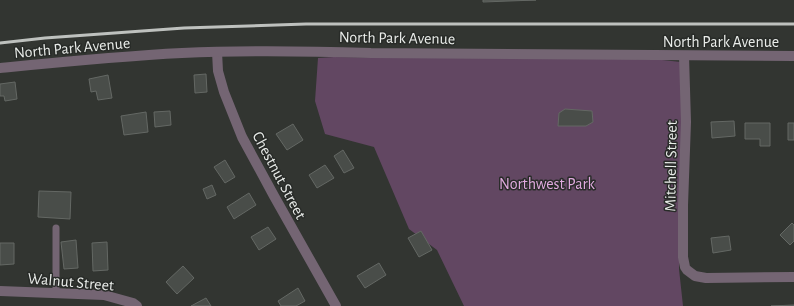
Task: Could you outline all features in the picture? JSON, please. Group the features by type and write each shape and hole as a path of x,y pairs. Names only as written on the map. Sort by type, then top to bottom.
{"street":[{"name":"North Park Avenue","path":"0,68 88,59 217,52 302,51 794,56"},
{"name":"Chestnut Street","path":"217,52 218,71 224,92 242,137 336,306"},
{"name":"Mitchell Street","path":"684,56 686,122 683,258 685,267 695,276 706,278 794,277"},
{"name":"Walnut Street","path":"0,291 104,295 133,303 138,306"}],"lane":[{"path":"56,228 56,293"}],"green space":[{"name":"Northwest Park","path":"318,58 635,59 681,62 682,85 679,269 683,306 464,306 437,250 409,229 374,147 325,134 315,101"}],"building":[{"path":"483,0 536,0 483,2"},
{"path":"206,74 207,92 195,93 194,75"},
{"path":"108,75 112,98 98,100 96,91 91,92 89,79"},
{"path":"15,82 17,99 5,101 4,96 0,96 0,84"},
{"path":"565,109 592,111 593,122 586,126 558,126 559,113"},
{"path":"170,111 171,125 155,127 154,112"},
{"path":"146,112 148,132 124,135 121,116"},
{"path":"734,121 735,136 712,138 711,122"},
{"path":"745,123 770,123 770,146 760,146 760,139 745,139"},
{"path":"788,123 794,123 794,140 788,140"},
{"path":"293,124 303,140 287,150 276,134"},
{"path":"343,150 354,168 344,173 334,156"},
{"path":"225,160 235,177 225,183 214,167"},
{"path":"325,165 334,178 317,188 309,175"},
{"path":"212,185 216,195 207,199 203,189"},
{"path":"39,191 71,192 70,219 38,217"},
{"path":"249,193 256,205 234,219 227,207"},
{"path":"792,223 794,225 794,241 790,245 780,235"},
{"path":"268,227 276,239 259,250 251,237"},
{"path":"421,231 432,250 419,257 408,238"},
{"path":"729,236 731,250 713,253 711,238"},
{"path":"76,240 78,268 64,269 61,242"},
{"path":"107,242 108,270 93,271 92,243"},
{"path":"0,243 14,243 14,264 0,265"},
{"path":"379,263 386,275 365,288 357,276"},
{"path":"183,266 194,278 177,294 166,282"},
{"path":"298,288 305,301 296,306 281,306 278,301"},
{"path":"206,298 211,306 191,306"},
{"path":"794,305 794,306 771,306"}],"railway":[{"path":"0,43 45,38 184,28 306,24 794,24"}]}
